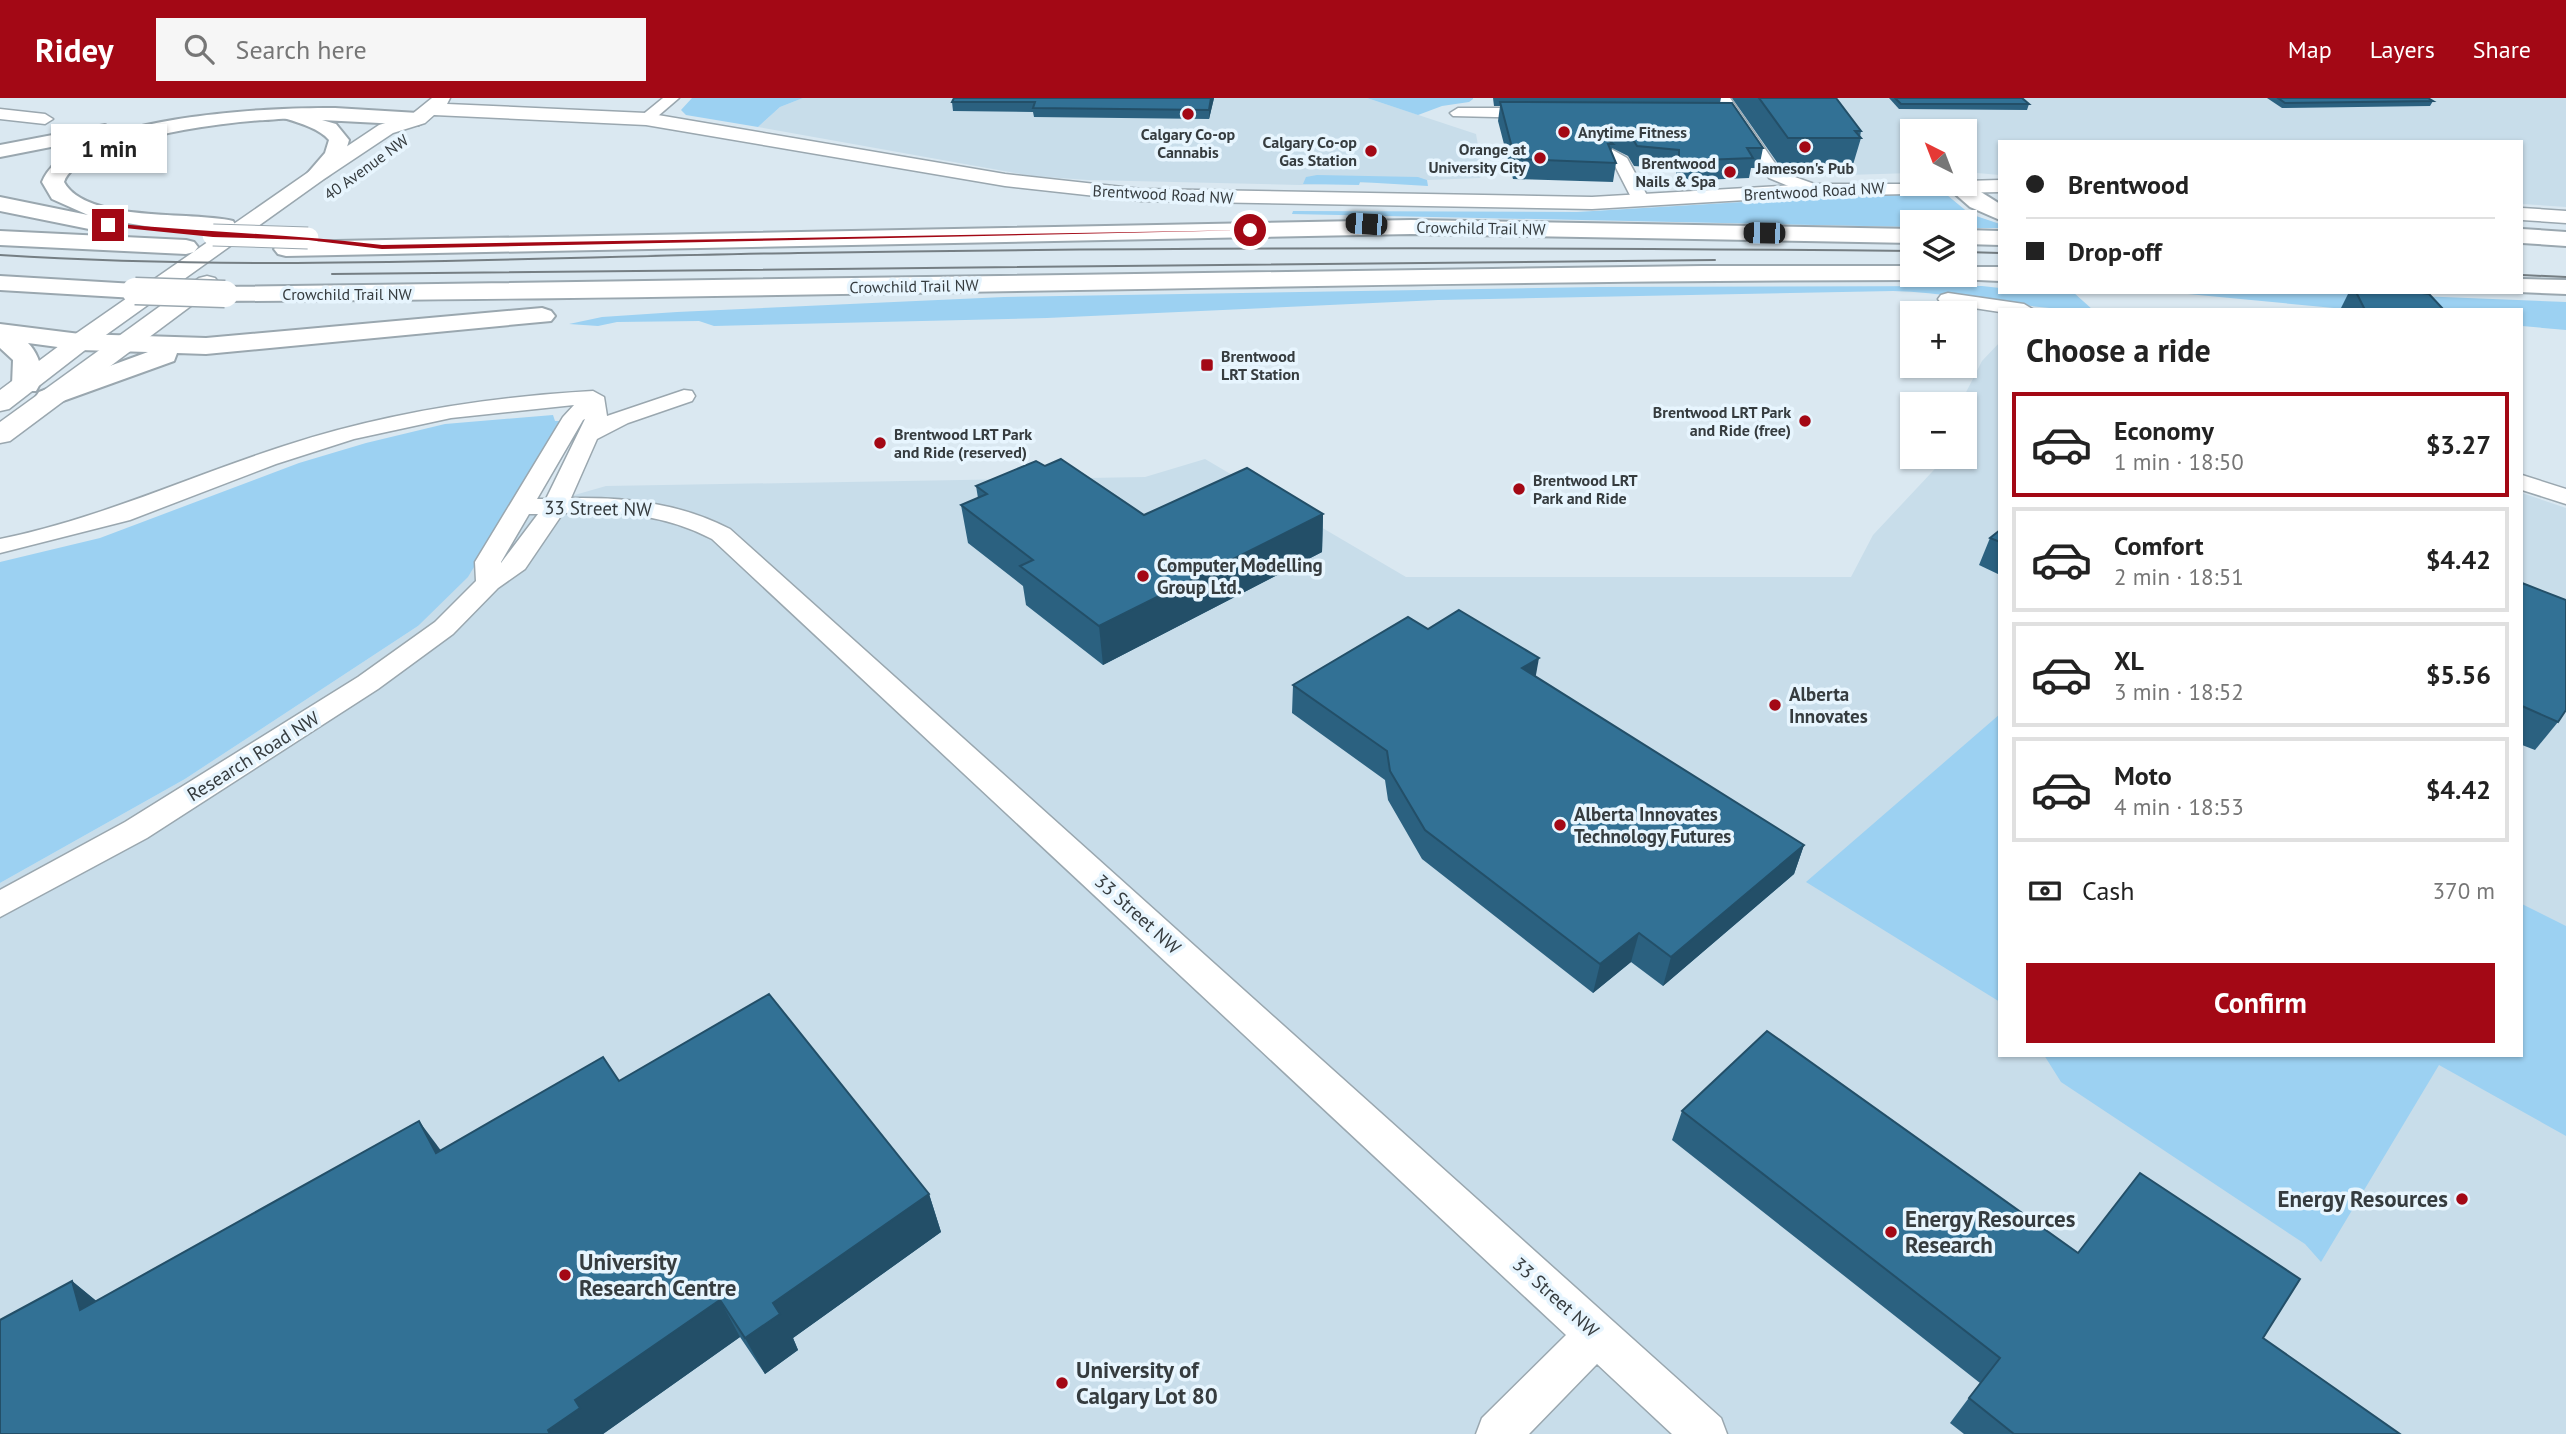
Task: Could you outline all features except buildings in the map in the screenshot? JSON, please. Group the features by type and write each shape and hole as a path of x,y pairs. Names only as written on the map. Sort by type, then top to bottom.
{"highway":[{"path":"0,151 180,116 229,110 390,106 430,108"},
{"path":"211,236 80,206 56,194 53,182 58,172 77,158 143,134 200,122 430,108"},
{"path":"289,116 323,125 336,133 339,148 317,175"},
{"path":"1970,196 1998,212"},
{"path":"0,204 108,225 211,236 306,228 558,221"},
{"path":"792,217 1272,219 1411,227"},
{"name":"Crowchild Trail NW","path":"0,238 211,236 286,249 1411,227 1900,236"},
{"path":"306,228 382,247"},
{"path":"2523,236 2566,239"},
{"path":"1977,237 1998,238"},
{"path":"2523,256 2566,258"},
{"name":"Crowchild Trail NW","path":"0,283 135,290 222,284 499,294 1727,273 1900,274"},
{"path":"1977,274 1998,274"},
{"path":"0,334 124,345 206,346 576,313 902,294 949,285"},
{"path":"2523,286 2566,287"},
{"path":"0,334 20,348 26,356 26,385"},
{"path":"49,398 140,363 206,346"}],"street":[{"path":"646,119 672,98"},
{"path":"1723,98 1727,116 1750,137 1775,175 1814,190"},
{"name":"Brentwood Road NW","path":"430,108 491,120 541,116 646,119 1005,180 1093,191 1300,199 1641,201 1900,188"},
{"name":"40 Avenue NW","path":"0,403 80,342 317,175 386,129 430,108"},
{"name":"40 Avenue NW","path":"339,187 415,131 430,108"},
{"path":"1458,113 1560,113"},
{"path":"0,114 45,119"},
{"path":"1606,150 1621,161 1641,201"},
{"name":"Brentwood Road NW","path":"1978,186 1998,186"},
{"path":"2523,214 2566,217"},
{"path":"242,258 306,228"},
{"path":"0,435 124,345 222,284"},
{"path":"1998,308 1945,304 1998,317"},
{"path":"587,436 620,418 684,396"},
{"path":"489,583 488,562 575,417 593,397"},
{"path":"0,546 93,524 263,460 360,431 478,408 539,400 593,397"},
{"name":"Research Road NW","path":"0,905 136,830 368,683 444,628 489,583 516,564 555,506 597,415 593,397"},
{"path":"2523,482 2566,497"},
{"name":"33 Street NW","path":"522,507 611,505 668,510 699,520 721,534 1705,1434"},
{"path":"1498,1434 1597,1335"}],"shaded area":[{"path":"692,98 803,98 780,107 758,127 686,115 681,110"},
{"path":"803,98 1367,98 1476,134 1483,174 1480,178 1300,185 1088,180 1032,176 758,127 780,107"},
{"path":"1367,98 1473,98 1473,99 1418,115"},
{"path":"1730,98 2566,98 2566,207 2523,204 2523,140 1998,140 1998,175 1978,173 1978,119 1900,119 1900,173 1780,177"},
{"path":"1306,177 1418,177 1427,180 1428,186 1360,182 1359,185 1303,184"},
{"path":"1900,195 1948,196 1965,210 1900,210 1900,227 1292,214 1293,211 1577,212"},
{"path":"1977,216 1998,223 1998,228 1977,228"},
{"path":"1982,286 1998,288 1998,294 2075,294 2091,308 2043,307 1893,291 1438,300 1047,318 714,326 699,321 617,322 598,326 569,324 602,317 677,312 1004,297 1598,287"},
{"path":"2188,294 2368,294 2566,302 2566,330 2523,326 2523,308 2334,308"},
{"path":"1998,344 1998,1057 2523,1057 2523,493 2566,508 2566,1434 0,1434 0,883 185,779 418,626 505,515 606,486 1145,477 1205,459 1406,577 1851,577 1873,535 1935,469 1977,469 1977,392 1966,392 1973,378 1977,378 1982,361"},
{"path":"553,415 555,421 561,421 468,577 418,626 185,779 0,883 0,562 100,538 299,463 366,443 445,424"},
{"path":"1998,716 1998,1001 1806,882"},
{"path":"2523,904 2566,926 2566,1136 2439,1065 2321,1262 2305,1244 2061,1082 2045,1057 2523,1057"}],"tram line":[{"path":"0,255 100,260 299,263 1076,250 1495,248 1900,251"},
{"path":"1977,252 1998,253"},
{"path":"332,274 1715,260"},
{"path":"2523,275 2566,277"}],"place":[{"name":"Calgary Co-op Cannabis","path":"1188,114"},
{"name":"Anytime Fitness","path":"1564,132"},
{"name":"Jameson's Pub","path":"1805,147"},
{"name":"Calgary Co-op Gas Station","path":"1371,151"},
{"name":"Orange at University City","path":"1540,158"},
{"name":"Brentwood Nails & Spa","path":"1730,172"},
{"name":"Brentwood LRT Station","path":"1207,365"},
{"name":"Brentwood LRT Park and Ride (free)","path":"1805,421"},
{"name":"Brentwood LRT Park and Ride (reserved)","path":"880,443"},
{"name":"Brentwood LRT Park and Ride","path":"1519,489"},
{"name":"Computer Modelling Group Ltd.","path":"1143,576"},
{"name":"Alberta Innovates","path":"1775,705"},
{"name":"Alberta Innovates Technology Futures","path":"1560,825"},
{"name":"Energy Resources","path":"2462,1199"},
{"name":"Energy Resources Research","path":"1891,1232"},
{"name":"University Research Centre","path":"565,1275"},
{"name":"University of Calgary Lot 80","path":"1062,1383"}],"route":[{"path":"108,225 213,235 308,238 382,247 1250,230"}]}
